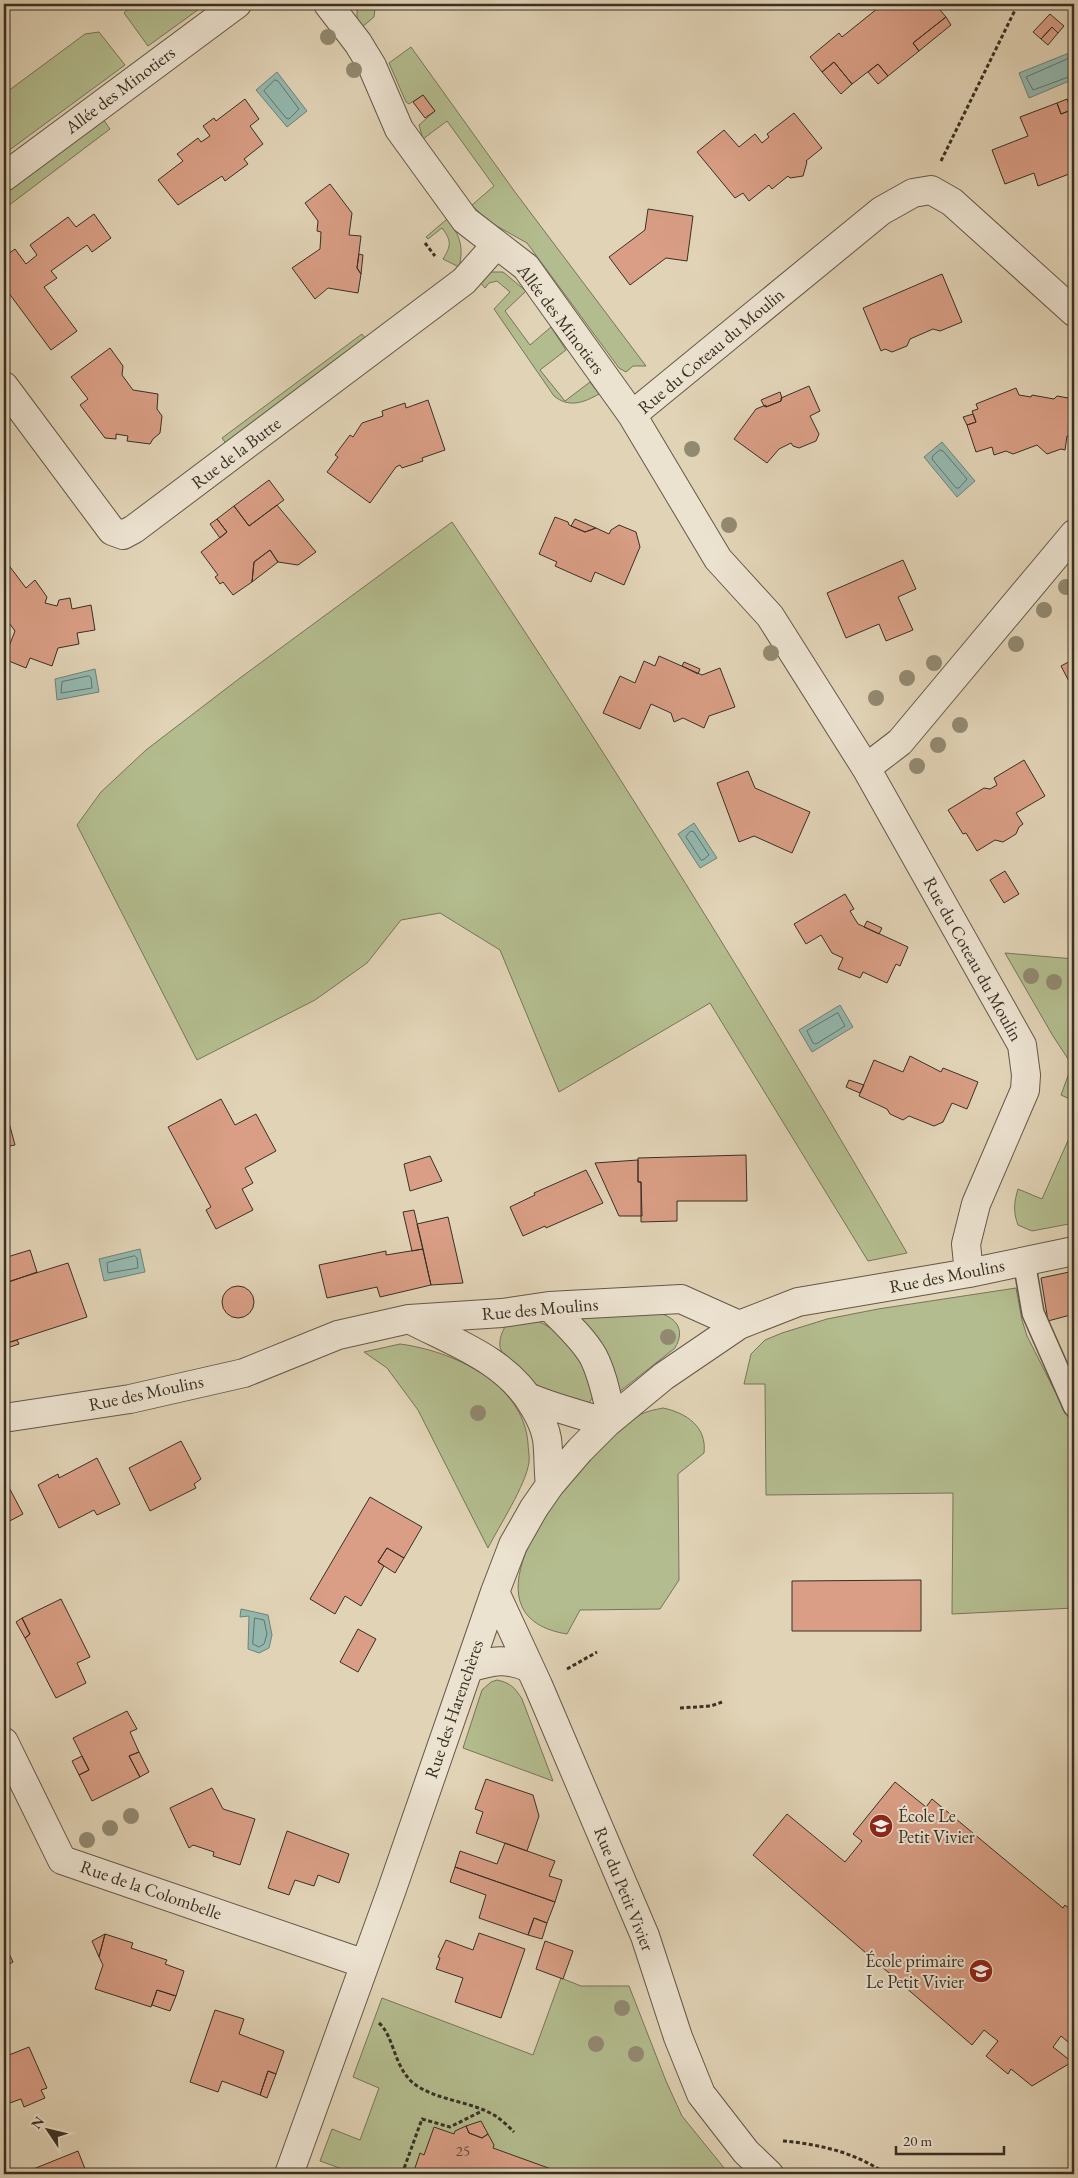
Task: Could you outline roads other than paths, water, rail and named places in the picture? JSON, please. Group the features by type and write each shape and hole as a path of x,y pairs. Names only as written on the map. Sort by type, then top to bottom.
{"street":[{"name":"Allée des Minotiers","path":"4,177 237,4"},
{"name":"Allée des Minotiers","path":"333,5 372,66 399,128 465,220 526,267 632,414"},
{"name":"Rue du Coteau du Moulin","path":"969,1273 966,1244 976,1204 1025,1090 1026,1074 1022,1045 866,768 770,616 718,559 632,414 881,211 913,193 931,190 952,202 1074,312"},
{"name":"Rue de la Butte","path":"4,386 112,531 123,534 134,529 464,282 496,245"},
{"path":"866,768 900,742 1074,534"},
{"name":"Rue des Moulins","path":"4,1418 130,1399 244,1372 338,1335 409,1319 502,1314 549,1306 681,1299 739,1325 798,1302 969,1273 1074,1251"},
{"path":"528,1396 551,1408 609,1421 605,1388 593,1356 577,1335 549,1306"},
{"path":"491,1362 492,1332 502,1314"},
{"path":"409,1319 443,1337 468,1347 503,1370 528,1396 542,1420 547,1439 550,1484"},
{"name":"Rue des Harenchères","path":"289,2174 513,1545 550,1484 609,1421 664,1376 739,1325"},
{"name":"Rue du Petit Vivier","path":"495,1592 530,1668 645,1936 678,2037 701,2094 746,2152 769,2174"},
{"path":"469,1668 494,1661 512,1661 530,1668"},
{"name":"Rue de la Colombelle","path":"4,1742 62,1860 365,1964"}],"lane":[{"path":"1024,1261 1033,1313 1074,1406"}],"water":[{"path":"1074,51 1074,79 1029,98 1019,73"},
{"path":"277,72 307,111 287,127 256,90"},
{"path":"942,442 975,481 957,497 924,457"},
{"path":"95,669 99,692 57,700 55,679"},
{"path":"694,823 717,858 700,868 678,834"},
{"path":"840,1005 853,1027 812,1052 799,1030"},
{"path":"140,1249 145,1272 104,1281 99,1259"},
{"path":"241,1609 268,1615 272,1635 269,1648 259,1653 248,1649 249,1616 240,1617"}],"place":[{"name":"École Le Petit Vivier","path":"881,1826"},
{"name":"École primaire Le Petit Vivier","path":"981,1971"}]}
